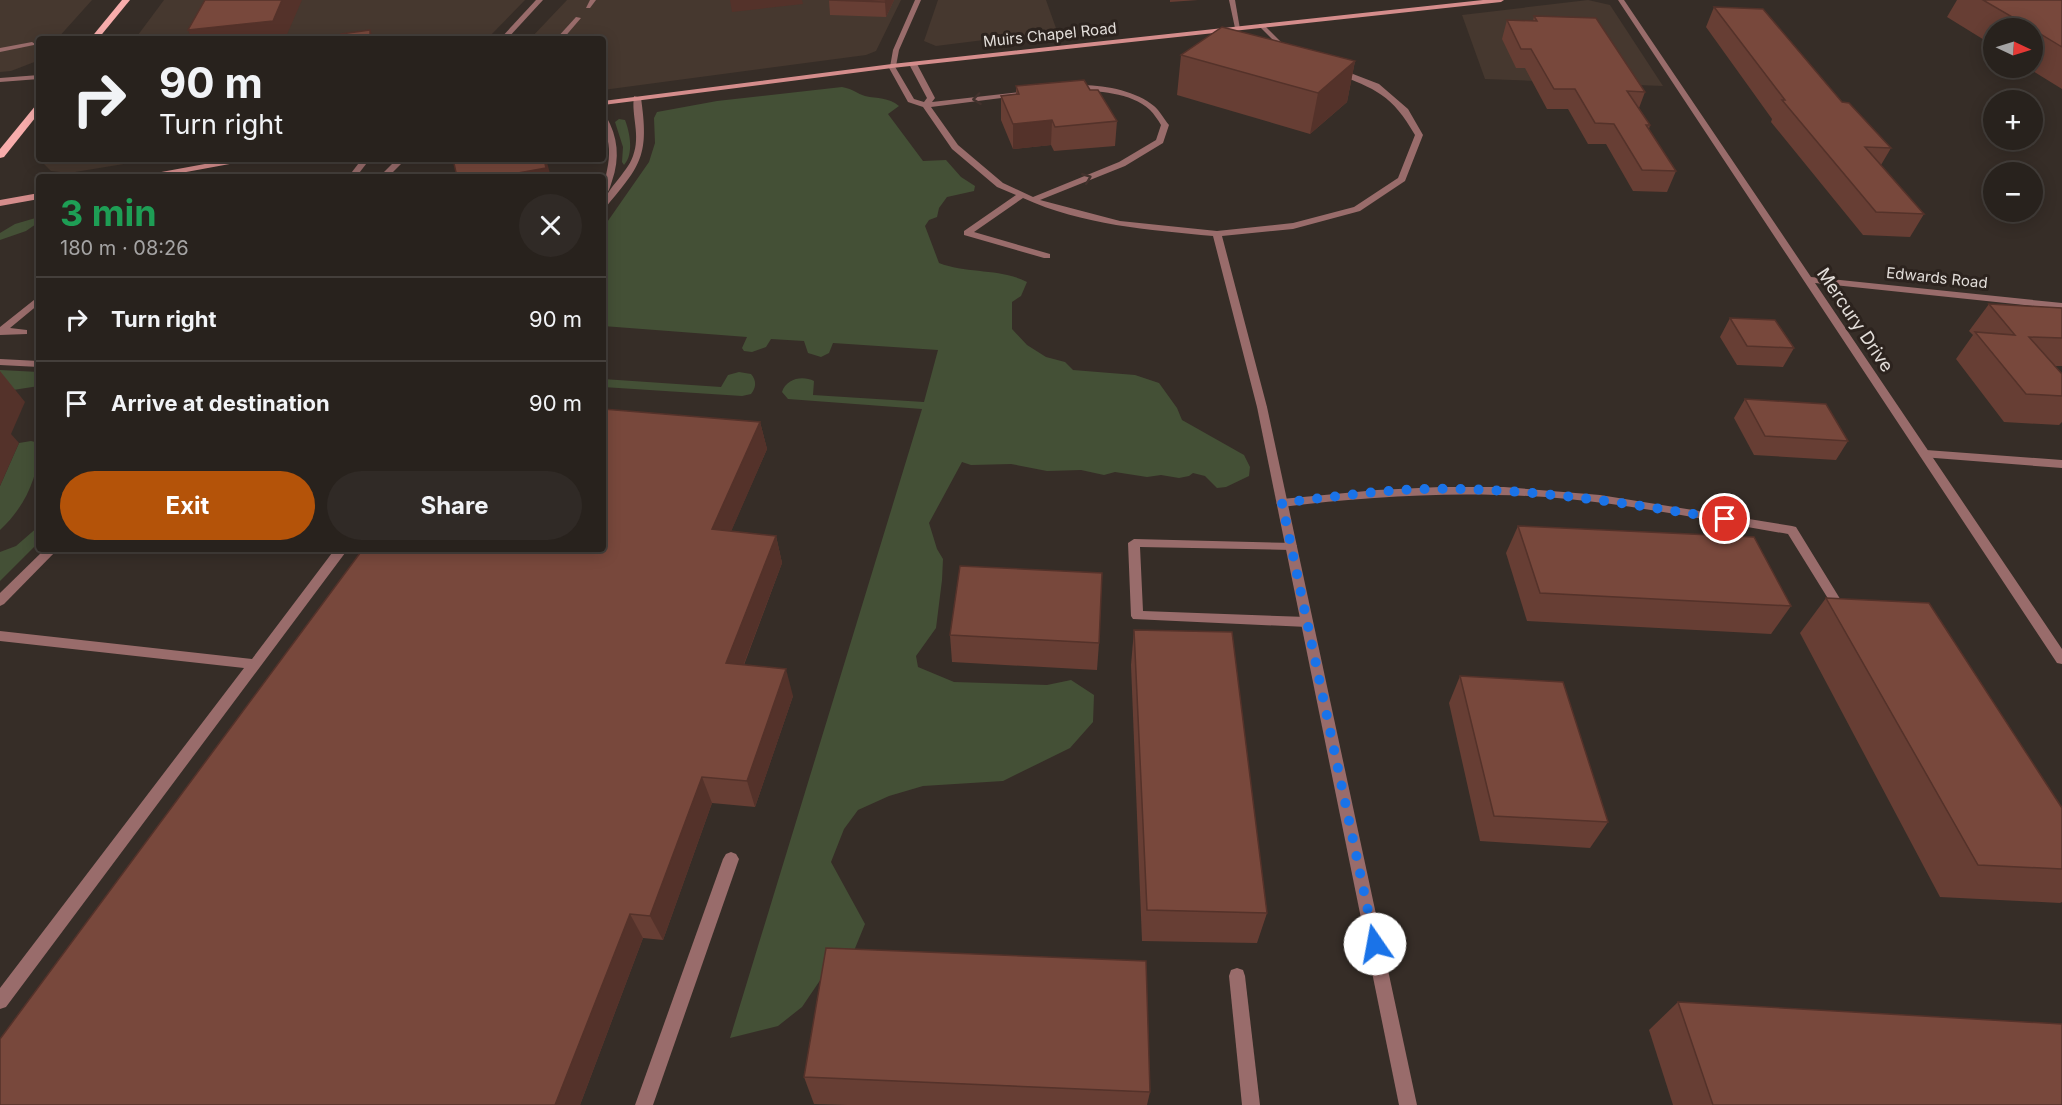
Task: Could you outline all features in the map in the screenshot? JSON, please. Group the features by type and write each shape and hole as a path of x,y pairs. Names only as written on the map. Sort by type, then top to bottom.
{"main road":[{"path":"96,36 126,0"},
{"name":"Muirs Chapel Road","path":"606,103 892,66 1501,0"},
{"path":"0,155 36,110"},
{"path":"162,174 229,162"},
{"path":"0,203 36,197"}],"street":[{"path":"506,36 540,0"},
{"path":"588,7 593,0"},
{"path":"918,0 896,50 892,66 911,100 926,105 1031,92"},
{"path":"1232,0 1238,28 1246,35"},
{"name":"Mercury Drive","path":"1621,0 2062,659"},
{"path":"562,36 578,18"},
{"path":"1261,26 1288,52 1282,57 1296,60"},
{"path":"0,47 33,44"},
{"path":"913,64 931,98 926,105"},
{"path":"926,105 955,147 1000,186 1032,200 1120,224 1217,234 1293,226 1357,208 1402,179 1419,135 1405,111 1376,86 1324,67"},
{"path":"0,80 36,77"},
{"path":"1032,200 1122,164 1160,141 1165,125 1150,106 1121,94 1099,88 1064,88"},
{"path":"606,201 631,171 641,151 643,134 637,98"},
{"path":"606,123 615,153 606,186"},
{"path":"354,174 364,162"},
{"path":"386,174 399,162"},
{"path":"1022,195 967,233 1047,256"},
{"path":"1217,234 1262,407 1408,1105"},
{"name":"Edwards Road","path":"1808,279 2062,306"},
{"path":"1,330 36,304"},
{"path":"1,330 24,333"},
{"path":"0,362 36,363"},
{"path":"1926,454 2062,464"},
{"path":"1282,503 1423,489 1538,493 1601,500 1792,530 1836,602"},
{"path":"1291,546 1134,543 1137,616 1307,621"},
{"path":"0,601 48,552"},
{"path":"0,1001 340,552"},
{"path":"0,636 253,664"},
{"path":"644,1105 731,859"},
{"path":"1237,976 1251,1105"}],"shaded area":[{"path":"0,0 92,0 60,36 36,36 36,61 11,71 0,72"},
{"path":"164,0 525,0 490,36 137,36"},
{"path":"567,0 901,0 876,51 866,55 606,90 606,36 533,36"},
{"path":"938,0 1046,0 1057,31 936,46 924,41"},
{"path":"1588,0 1610,5 1663,86 1485,79 1462,15"},
{"path":"45,162 136,162 69,173 51,171 44,164"}],"green space":[{"path":"842,87 865,96 895,103 899,106 888,114 923,161 946,160 961,177 975,186 974,191 947,197 939,208 937,217 929,220 925,226 939,263 961,269 1006,275 1027,282 1021,296 1012,302 1012,329 1027,345 1046,357 1065,362 1073,370 1135,375 1159,383 1177,408 1182,420 1244,455 1250,467 1249,476 1226,487 1217,488 1205,476 1193,473 1179,478 1161,475 1147,477 1115,472 1104,475 1081,470 1047,471 1011,464 971,465 962,462 929,523 937,549 943,559 942,580 936,628 916,656 918,667 954,682 1047,685 1071,680 1094,695 1093,722 1070,748 1003,781 923,786 889,796 858,810 844,829 831,862 865,924 851,958 825,973 802,1007 778,1026 730,1038 922,409 788,399 782,392 791,381 804,378 814,381 813,395 924,402 938,350 833,343 829,353 821,357 808,353 804,341 771,339 766,347 752,352 744,351 742,348 747,337 606,326 606,224 649,162 655,143 654,118 657,112 717,101"},
{"path":"619,119 625,120 630,137 629,155 624,165 622,162 623,147 615,122"},
{"path":"36,218 36,224 26,231 0,240 0,233 15,224"},
{"path":"0,370 36,372 36,386 0,392"},
{"path":"739,372 751,374 755,384 751,394 742,396 606,387 606,379 721,387 728,375"},
{"path":"36,442 36,467 23,501 0,530 0,486 19,443"},
{"path":"36,529 36,545 0,581 0,552 16,546"}],"building":[{"path":"205,0 282,0 273,21 188,30"},
{"path":"829,0 886,0 885,2"},
{"path":"1983,0 2062,0 2062,47 2043,36 2043,18 2014,18"},
{"path":"1714,7 1763,9 1842,102 1849,103 1891,148 1865,147 1924,214 1876,212 1782,100 1785,100"},
{"path":"1534,16 1596,18 1645,92 1627,91 1650,125 1646,125 1676,171 1642,170 1614,124 1595,123 1575,89 1554,89 1531,49 1521,49 1507,20 1537,21"},
{"path":"1222,27 1355,61 1318,93 1181,55"},
{"path":"370,30 370,36 341,36 341,34"},
{"path":"1084,80 1090,90 1098,90 1117,121 1055,127 1052,120 1013,124 1001,96 1019,94 1016,86"},
{"path":"454,162 545,162 546,168 513,174 456,174"},
{"path":"1989,304 2062,308 2062,338 2029,337 2062,374 2062,396 2026,394 1975,332 2015,335"},
{"path":"1730,318 1775,320 1794,348 1747,346"},
{"path":"1745,399 1826,404 1848,441 1765,436"},
{"path":"606,409 760,422 712,529 776,536 726,663 786,669 747,781 702,777 650,916 630,914 555,1105 0,1105 0,1039 361,552 606,552"},
{"path":"1518,526 1754,537 1791,606 1540,593"},
{"path":"960,566 1102,573 1099,643 950,635"},
{"path":"1826,598 1929,603 2062,808 2062,869 1978,865"},
{"path":"1134,630 1232,632 1267,913 1147,910"},
{"path":"1460,676 1563,682 1608,822 1494,816"},
{"path":"826,948 1146,961 1150,1092 804,1077"},
{"path":"1678,1002 2062,1024 2062,1105 1713,1105"}],"route":[{"path":"1375,944 1282,503 1423,489 1478,490 1590,498 1725,519"}]}
